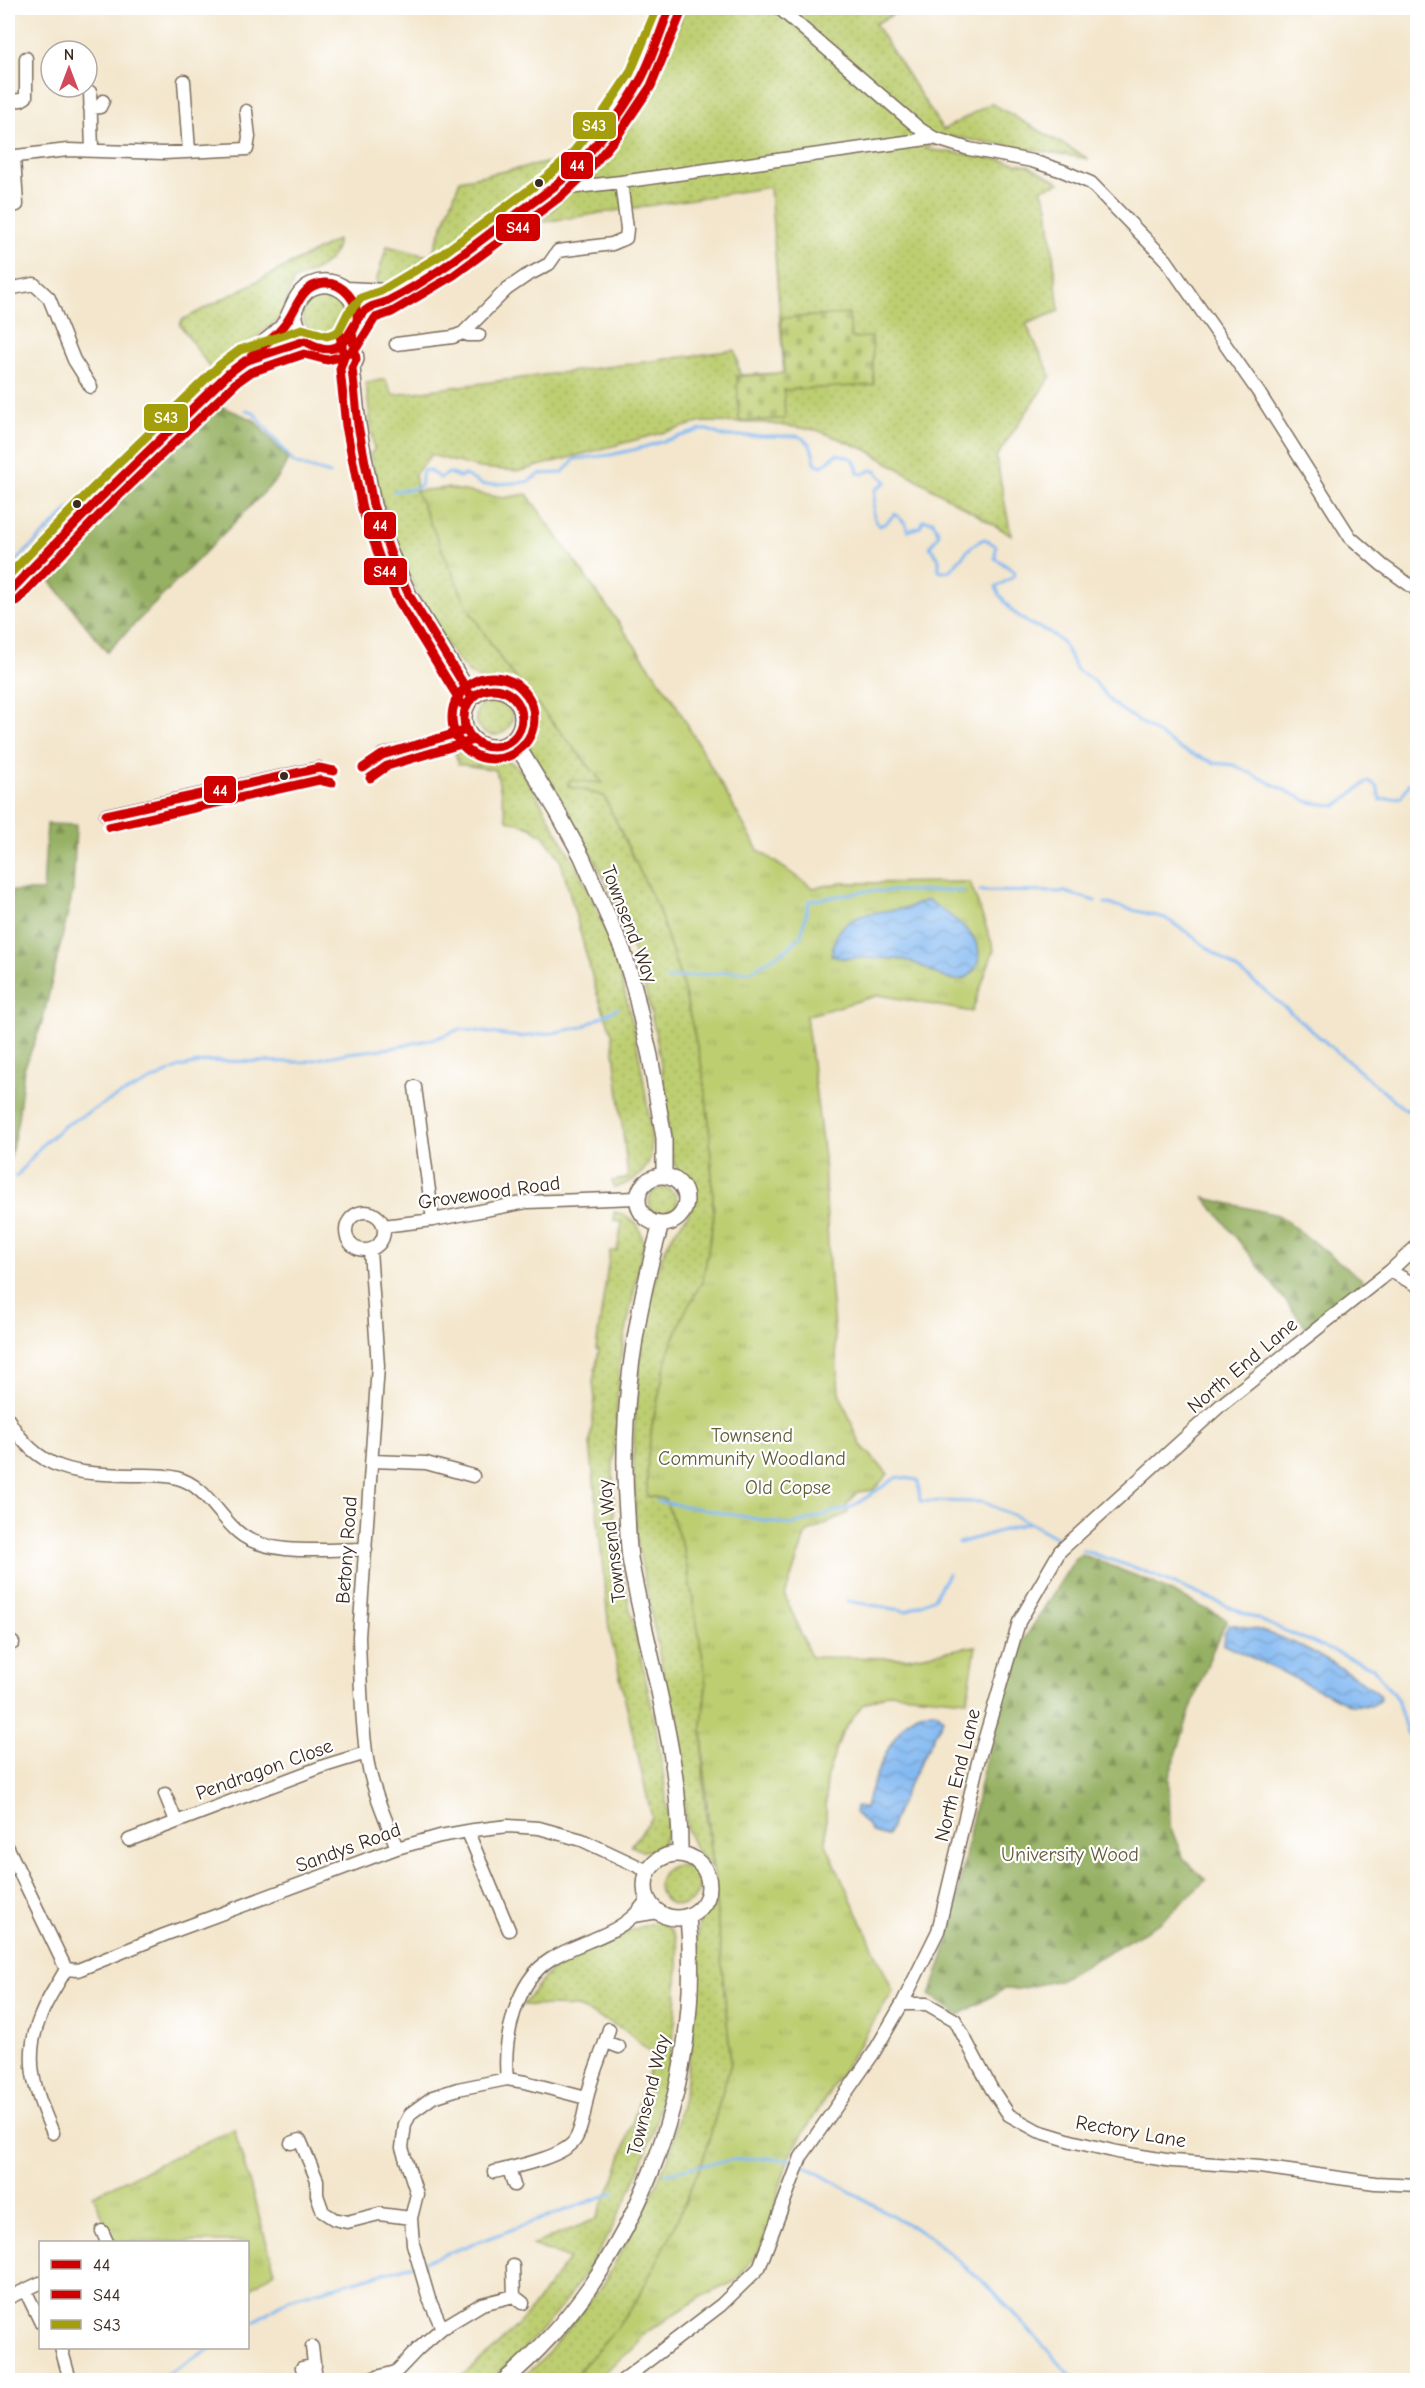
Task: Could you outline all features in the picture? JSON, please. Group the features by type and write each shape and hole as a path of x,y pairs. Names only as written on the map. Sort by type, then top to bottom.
{"highway":[{"path":"293,313 297,331 305,341 312,345 333,347 348,339 368,308 386,302 403,290 448,266 556,185 580,163 608,128 641,79 670,8"},
{"path":"8,593 180,419 282,330 303,292 313,285 326,283 337,285 354,301 355,326"},
{"path":"346,291 386,293 403,290"},
{"path":"245,361 305,341"}],"main road":[{"path":"355,326 356,359 352,368 362,454 369,491 391,555 409,595 472,698"},
{"path":"333,347 342,362 352,368"},
{"path":"495,689 512,696 521,712 520,730 513,740 499,747 489,747 476,742 467,730 465,712 472,698 485,690 495,689"},
{"name":"Townsend Way","path":"513,740 557,811 582,857 623,951 650,1056 664,1138 664,1176"},
{"path":"664,1176 675,1179 682,1186 686,1196 686,1206 680,1216 669,1223 661,1224 645,1216 637,1198 645,1183 653,1178 664,1176"},
{"name":"Townsend Way","path":"661,1224 635,1334 626,1402 623,1471 630,1561 672,1748 681,1832 680,1854"},
{"path":"680,1854 691,1857 700,1863 710,1882 705,1903 688,1917 672,1918 658,1912 647,1900 644,1885 648,1871 662,1858 680,1854"},
{"name":"Townsend Way","path":"506,2380 528,2361 576,2305 616,2245 645,2185 664,2132 687,2029 690,1987 688,1917"}],"street":[{"path":"779,8 920,129 934,138 969,149 1032,161 1064,171 1091,183 1166,260 1259,393 1350,537 1382,565 1418,591"},
{"path":"8,101 21,100 26,97 26,58"},
{"path":"184,81 191,101 189,151"},
{"path":"90,99 92,149"},
{"path":"90,108 100,107 103,101"},
{"path":"8,206 17,205 23,196 11,157 52,150 92,149 118,152 247,150 249,137 246,111"},
{"path":"556,185 568,188 621,182 934,138"},
{"path":"396,344 453,337 463,333 490,303 526,276 549,264 558,251 612,244 626,238 621,182"},
{"path":"8,289 34,284 49,298 74,360 91,387"},
{"path":"463,333 479,335"},
{"path":"382,754 449,737 467,730"},
{"path":"105,815 319,768"},
{"path":"415,1087 433,1220"},
{"name":"Grovewood Road","path":"383,1226 433,1220 527,1202 637,1198"},
{"path":"358,1214 373,1214 383,1226 383,1236 379,1245 370,1250 354,1247 348,1240 346,1233 348,1224 358,1214"},
{"name":"North End Lane","path":"623,2380 721,2305 759,2268 799,2162 873,2054 902,2004 938,1931 979,1758 1019,1622 1060,1551 1221,1405 1390,1271 1418,1245"},
{"name":"Betony Road","path":"370,1250 378,1366 359,1637 366,1754 376,1796 397,1848"},
{"path":"1390,1271 1418,1286"},
{"path":"8,1419 19,1438 49,1462 67,1470 89,1474 158,1475 179,1478 198,1488 238,1532 254,1543 272,1548 366,1549"},
{"path":"372,1461 426,1463 473,1476"},
{"name":"Pendragon Close","path":"129,1840 324,1766 366,1754"},
{"name":"Pendragon Close","path":"165,1794 176,1821"},
{"name":"Sandys Road","path":"66,1970 78,1970 164,1935 397,1848 440,1836 474,1830 508,1827 539,1828 582,1840 648,1871"},
{"path":"474,1830 470,1837 509,1930"},
{"path":"8,1848 66,1970 40,2015 30,2057 33,2080 53,2133"},
{"path":"507,2079 506,2046 515,2008 533,1976 550,1959 612,1930 634,1916 647,1900"},
{"path":"634,1916 658,1912"},
{"path":"912,1983 927,2004"},
{"name":"Rectory Lane","path":"902,2004 927,2004 955,2020 991,2088 1009,2115 1038,2130 1106,2149 1172,2161 1260,2167 1376,2183 1418,2185"},
{"path":"494,2172 563,2151 573,2142 579,2129 597,2060 606,2042 609,2029"},
{"path":"606,2042 619,2046"},
{"path":"442,2328 429,2299 413,2244 411,2218 417,2194 402,2148 405,2124 411,2114 433,2097 458,2089 507,2079 586,2098"},
{"path":"300,2140 317,2180 317,2195 323,2212 334,2219 347,2222 379,2214 411,2218"},
{"path":"509,2169 514,2185"},
{"path":"366,2380 396,2372 442,2328 482,2304 519,2299 513,2266"},
{"path":"8,2298 26,2292 39,2284"},
{"path":"26,2292 39,2318"},
{"path":"312,2347 309,2367 316,2380"},
{"path":"61,2349 70,2380"}],"green space":[{"path":"684,8 905,8 875,24 943,130 991,103 1089,159 954,137 923,149 1028,165 1060,183 1041,189 1048,206 1059,311 1026,324 1051,376 996,457 1011,535 867,450 817,430 763,423 702,422 520,471 479,468 431,455 415,474 417,491 468,608 504,664 603,783 570,781 568,786 604,796 659,911 683,986 702,1067 709,1122 714,1216 703,1280 684,1314 668,1353 652,1426 648,1457 648,1496 665,1499 684,1550 704,1664 706,1687 702,1727 704,1794 712,1869 695,1849 687,1828 678,1750 637,1541 634,1474 635,1406 643,1339 660,1262 691,1205 690,1192 672,1156 663,1078 653,1021 638,964 611,893 558,794 531,754 523,703 513,692 477,678 463,666 431,620 417,593 394,537 376,480 370,454 374,450 366,383 385,379 393,395 735,350 740,375 784,373 770,187 543,222 572,186 607,156 620,141 677,32"},
{"path":"551,162 555,170 491,224 437,265 394,287 376,282 387,246 431,257 460,180"},
{"path":"337,240 333,255 322,266 294,280 280,318 213,372 180,325 182,320"},
{"path":"324,289 347,299 350,323 338,334 326,337 316,335 303,319 304,308 310,298"},
{"path":"849,314 851,338 872,337 874,385 784,390 785,419 739,421 737,376 784,373 781,318"},
{"path":"213,395 220,406 254,420 288,459 278,478 107,652 45,574"},
{"name":"Townsend Community Woodland","path":"447,488 503,498 527,494 674,701 758,850 813,888 841,883 970,882 994,949 972,1012 879,995 806,1016 824,1157 829,1266 839,1392 860,1444 888,1474 873,1490 858,1492 846,1506 848,1513 806,1533 785,1596 811,1657 906,1658 976,1646 967,1700 889,1693 862,1705 842,1733 826,1779 826,1844 893,1991 789,2156 760,2249 736,2281 703,2296 642,2335 633,2349 590,2380 571,2380 634,2305 672,2233 703,2160 731,2063 706,1794 702,1726 706,1687 704,1664 684,1550 665,1499 647,1496 652,1426 668,1353 684,1314 703,1280 714,1216 709,1122 702,1067 683,986 659,911 604,796 568,786 570,780 603,783 504,664 468,608 416,491"},
{"path":"494,699 507,704 512,717 507,730 494,735 481,730 476,717 481,704"},
{"path":"455,752 503,759 521,771 582,877 605,931 631,1016 651,1139 650,1158 644,1170 636,1178 620,1186 614,1188 612,1181 628,1178 612,1033 597,994 560,858 543,836 531,827 507,820 496,770 458,764"},
{"path":"47,824 76,825 73,891 42,1023 24,1069 18,1119 8,1169 8,891 43,891"},
{"path":"663,1188 673,1192 677,1202 673,1212 663,1216 653,1212 649,1202 653,1192"},
{"path":"1205,1198 1278,1215 1364,1281 1306,1327"},
{"path":"614,1212 637,1223 644,1242 620,1361 613,1466 614,1517 625,1586 655,1722 668,1818 667,1836 658,1850 642,1851 631,1846 652,1818 609,1629 590,1443 595,1399 593,1382 599,1350 596,1349 610,1251 617,1251 622,1223 614,1220"},
{"name":"University Wood","path":"1081,1554 1149,1581 1227,1619 1191,1708 1169,1777 1170,1827 1184,1859 1206,1880 1161,1922 1059,1980 1018,1989 1004,1989 959,2015 930,1995 950,1937 971,1825 998,1703 1011,1660 1075,1559"},
{"path":"679,1865 687,1866 693,1871 698,1877 698,1893 693,1899 687,1904 679,1905 671,1904 665,1899 660,1893 659,1885 660,1877 665,1871 671,1866"},
{"path":"715,1892 731,2063 703,2160 672,2233 634,2305 606,2341 571,2380 519,2380 544,2358 603,2285 669,2157 685,2088 696,1996 695,1946 700,1919"},
{"path":"659,1922 672,1932 678,1947 673,2038 663,2093 647,2148 626,2201 599,2251 567,2298 531,2341 490,2380 457,2380 493,2350 526,2316 569,2259 532,2245 596,2219 615,2177 654,2055 623,2029 577,2007 523,2005 545,1977 560,1963 609,1939"},
{"path":"234,2129 275,2272 249,2289 249,2241 114,2241 93,2195"}],"water":[{"path":"928,900 966,929 973,938 978,948 979,958 975,969 967,977 950,980 904,960 839,958 831,955 838,933 851,920 860,916 909,907"},
{"path":"1229,1624 1269,1633 1309,1650 1364,1683 1380,1695 1380,1701 1371,1706 1351,1705 1223,1644 1224,1634"},
{"path":"938,1712 943,1719 906,1790 887,1836 872,1832 855,1813 856,1807 865,1808 884,1757 907,1722 920,1713"}],"waterway":[{"path":"8,569 173,408"},
{"path":"246,410 253,412 294,463 330,474"},
{"path":"394,491 420,486 423,471 428,470 440,478 449,473 459,477 465,475 483,485 527,482 540,474 562,473 575,459 637,449 701,430 708,430 723,436 798,436 810,444 816,464 822,466 837,454 854,461 858,473 863,474 872,470 877,472 886,482 875,490 873,512 879,526 895,514 905,523 908,531 920,527 923,520 933,521 939,534 930,547 939,559 939,571 950,571 979,541 985,539 996,546 995,558 1015,572 1013,577 996,587 1012,611 1028,623 1049,632 1063,643 1076,669 1094,681 1113,704 1182,750 1215,763 1234,765 1309,802 1336,806 1368,781 1377,786 1380,800 1401,797 1410,783 1418,784"},
{"path":"666,979 751,971 790,947 801,935 809,901 867,891 964,891"},
{"path":"980,891 1065,892 1095,901"},
{"path":"1105,903 1165,918 1188,933 1263,989 1404,1109 1418,1114"},
{"path":"16,1177 43,1144 64,1126 116,1097 180,1067 208,1061 304,1062 348,1053 392,1048 437,1038 460,1029 520,1037 552,1033 582,1027 618,1008"},
{"path":"657,1501 790,1525 852,1507 897,1477 918,1480 920,1501 983,1502 1055,1537"},
{"path":"959,1543 1027,1523"},
{"path":"1082,1550 1144,1571 1373,1668 1397,1699 1407,1733 1418,1748"},
{"path":"847,1601 907,1611 934,1598 948,1574"},
{"path":"665,2174 730,2160 765,2158 796,2161"},
{"path":"802,2164 930,2237 991,2289 1075,2380"},
{"path":"423,2262 615,2192"},
{"path":"249,2324 289,2299 417,2264"},
{"path":"157,2380 209,2349"}],"transit line":[{"name":"S43","path":"8,576 89,492 221,364 240,350 302,329 327,336 334,334 339,331 348,313 361,298 381,291 441,255 548,176 571,155 598,121 630,73 657,8"},
{"name":"44","path":"8,593 97,501 229,373 245,361 305,341 320,348 331,349 340,345 363,313 371,307 386,302 417,285 556,185 580,163 603,136 633,93 649,62 670,8"},
{"name":"S44","path":"17,601 105,509 237,382 251,372 304,354 327,360 344,356 357,347 375,318 392,312 454,275 564,194 589,170 618,135 651,86 681,13"},
{"name":"44","path":"251,356 282,328 303,294 315,285 324,283 343,290 355,306 356,323 346,340"},
{"name":"44","path":"352,333 356,359 352,368 358,425 373,505 391,555 409,595 472,698"},
{"name":"S44","path":"340,335 344,357 340,369 346,426 362,509 398,600 462,704"},
{"name":"S44","path":"493,677 509,681 522,689 530,702 534,718 530,734 522,747 509,755 493,759 477,755 464,747 456,734 452,718 456,702 464,689 477,681 493,677"},
{"name":"44","path":"493,689 509,694 517,702 522,718 517,734 509,742 493,747 477,742 469,734 464,718 469,702 477,694 493,689"},
{"name":"44","path":"363,768 382,755 467,730"},
{"name":"S44","path":"370,778 387,766 471,741"},
{"name":"44","path":"106,815 319,768 334,771"},
{"name":"S44","path":"109,827 319,780 332,783"}],"park label":[{"name":"Old Copse","path":"788,1487"}]}
